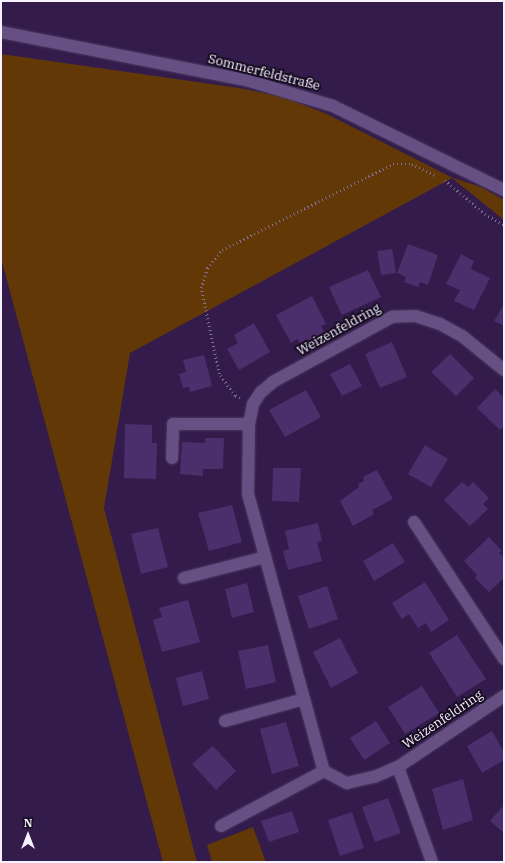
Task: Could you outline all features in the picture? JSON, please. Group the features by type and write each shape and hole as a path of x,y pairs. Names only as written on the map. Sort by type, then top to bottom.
{"street":[{"name":"Sommerfeldstraße","path":"1,32 246,80 333,106 504,190"},
{"name":"Weizenfeldring","path":"253,404 273,382 397,316 416,316 440,324 462,336 504,370"},
{"path":"221,826 324,771 248,494 249,424 253,404"},
{"path":"172,458 173,424 249,424"},
{"path":"414,522 504,659"},
{"path":"184,578 265,557"},
{"name":"Weizenfeldring","path":"324,771 334,778 347,782 374,777 398,767 504,696"},
{"path":"225,721 304,699"},
{"name":"Weizenfeldring","path":"398,767 432,862"}],"path":[{"path":"253,404 235,396 219,374 211,340 201,288 207,268 222,250 393,164 412,164 446,180 485,214 504,225"}],"shaded area":[{"path":"1,54 239,88 283,97 327,114 453,178 481,187 504,200 504,220 452,178 130,353 104,508 197,862 163,862 1,258"},
{"path":"253,827 266,862 212,862 207,845"}],"building":[{"path":"408,244 438,255 428,285 420,282 418,287 404,282 406,277 397,273"},
{"path":"392,249 396,273 381,275 377,251"},
{"path":"461,254 474,261 471,269 490,278 474,310 454,301 460,290 446,284"},
{"path":"368,270 381,297 342,315 329,287"},
{"path":"312,296 326,324 321,326 324,332 301,345 297,339 291,343 276,315"},
{"path":"504,304 504,326 494,321"},
{"path":"254,323 270,352 239,370 227,349 238,343 234,335"},
{"path":"392,342 407,377 380,388 365,354"},
{"path":"450,354 474,378 456,396 431,372"},
{"path":"204,355 212,386 190,392 189,387 183,388 179,374 186,372 183,360"},
{"path":"350,364 362,386 342,396 330,374"},
{"path":"495,389 504,398 504,426 500,430 477,408"},
{"path":"306,390 321,417 285,437 269,410"},
{"path":"125,424 152,425 152,443 157,443 156,479 124,478"},
{"path":"205,438 224,438 223,469 203,469 203,476 180,474 182,442 205,443"},
{"path":"425,445 448,459 431,487 408,474"},
{"path":"273,468 301,468 299,502 272,501"},
{"path":"377,470 393,499 372,510 374,514 353,526 340,501 359,487 358,484 364,481 363,477"},
{"path":"462,482 468,487 473,482 489,498 483,504 488,509 470,526 444,500"},
{"path":"232,505 242,542 209,551 198,513"},
{"path":"318,523 322,541 317,542 322,561 288,570 283,551 289,549 285,531"},
{"path":"158,528 168,567 141,574 131,534"},
{"path":"489,537 502,551 499,553 504,557 504,578 489,592 475,578 477,575 464,561"},
{"path":"393,543 405,562 374,581 363,561"},
{"path":"425,582 449,620 431,632 426,623 418,628 409,614 402,619 392,603"},
{"path":"247,583 254,612 232,618 225,589"},
{"path":"327,586 338,619 309,629 298,596"},
{"path":"188,600 200,642 162,652 153,620 162,617 159,608"},
{"path":"457,635 486,679 457,697 429,653"},
{"path":"340,638 358,673 331,688 313,652"},
{"path":"268,645 276,682 246,689 238,651"},
{"path":"202,671 209,699 183,706 176,678"},
{"path":"422,686 439,713 405,734 388,707"},
{"path":"376,721 390,743 364,760 350,738"},
{"path":"286,722 299,766 272,774 260,729"},
{"path":"492,731 504,752 504,760 482,773 467,746"},
{"path":"213,746 236,771 216,790 192,764"},
{"path":"463,779 473,820 443,830 432,789"},
{"path":"388,798 401,833 375,842 362,807"},
{"path":"504,805 504,833 490,821"},
{"path":"292,811 299,832 269,842 261,821"},
{"path":"352,812 364,848 340,856 328,820"}]}
